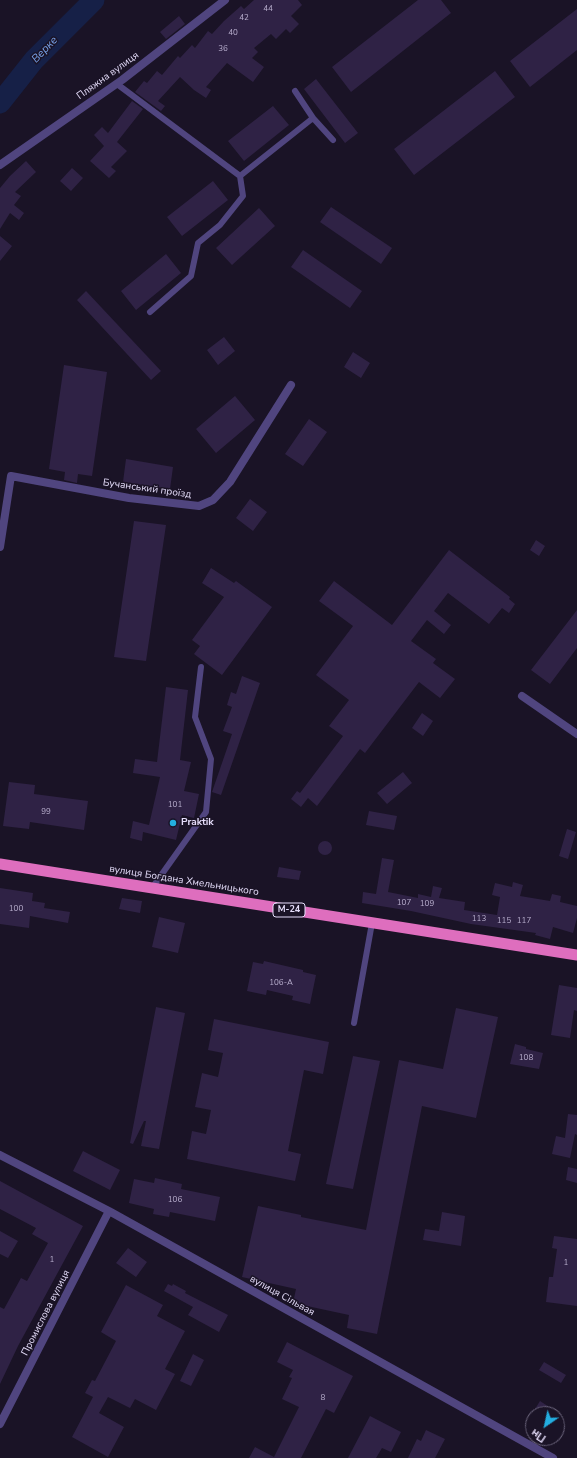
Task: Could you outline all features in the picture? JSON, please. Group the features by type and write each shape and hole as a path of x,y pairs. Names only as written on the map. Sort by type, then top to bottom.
{"highway":[{"name":"вулиця Богдана Хмельницького","path":"0,864 577,955"}],"street":[{"name":"Пляжна вулиця","path":"0,165 117,84 225,0"},
{"name":"Бучанський проїзд","path":"0,547 10,476 129,498 199,506 213,500 230,482 291,385"},
{"path":"522,696 577,734"},
{"name":"вулиця Сільвая","path":"0,1155 110,1212 553,1458"},
{"name":"Промислова вулиця","path":"0,1424 110,1212"}],"lane":[{"path":"117,84 240,176 243,196 220,225 198,243 191,276 150,312"},
{"path":"295,91 313,118 333,140"},
{"path":"240,176 313,118"},
{"path":"152,888 206,812 211,759 196,717 200,667"},
{"path":"354,1023 372,923"}],"building":[{"path":"254,0 298,0 302,5 291,16 299,24 290,33 286,29 276,39 271,34 254,48 258,52 252,58 264,67 253,82 227,63 206,87 211,90 206,98 194,90 180,77 158,101 165,106 161,111 135,92 144,81 147,83 157,71 162,75 178,56 180,58 192,45 195,48 208,31 212,34 241,6 244,9"},
{"path":"418,0 441,0 451,13 351,92 332,67"},
{"path":"577,9 577,50 530,87 510,61"},
{"path":"179,16 185,24 166,39 160,32"},
{"path":"495,71 515,97 414,175 394,149"},
{"path":"316,79 358,133 345,143 304,89"},
{"path":"132,101 143,109 117,142 127,151 111,167 116,171 109,178 90,161 104,146 94,135 102,127 108,133"},
{"path":"273,106 289,125 244,161 228,141"},
{"path":"26,161 36,172 15,192 21,196 14,205 24,213 19,220 10,213 0,229 0,188"},
{"path":"72,168 83,178 71,191 60,181"},
{"path":"213,181 228,200 182,236 167,217"},
{"path":"331,207 392,248 381,264 320,222"},
{"path":"259,208 275,226 232,265 216,248"},
{"path":"0,236 12,246 0,261"},
{"path":"303,250 362,291 350,308 291,267"},
{"path":"166,254 181,273 136,310 121,291"},
{"path":"86,291 161,371 151,380 77,300"},
{"path":"224,337 235,351 218,365 207,350"},
{"path":"353,352 370,363 361,378 344,367"},
{"path":"64,365 107,372 92,476 78,474 77,483 64,480 65,472 49,469"},
{"path":"235,396 255,420 216,453 196,429"},
{"path":"309,419 327,432 303,466 285,454"},
{"path":"126,459 173,467 170,489 123,482"},
{"path":"250,499 267,512 253,531 236,518"},
{"path":"134,521 166,525 146,661 114,657"},
{"path":"536,540 545,546 539,556 530,550"},
{"path":"449,550 510,597 509,599 515,604 509,613 502,608 489,624 448,593 434,611 451,625 444,634 427,620 411,641 436,659 433,663 455,679 440,698 419,682 365,753 360,749 317,806 308,798 301,807 291,799 297,791 300,793 343,736 329,726 349,700 316,675 353,626 319,601 334,581 392,625"},
{"path":"211,568 234,583 236,581 272,607 222,675 194,654 200,646 192,640 224,597 202,583"},
{"path":"577,610 577,648 550,684 531,670"},
{"path":"242,676 260,683 221,795 212,792 232,734 223,731 232,707 227,705 231,692 236,694"},
{"path":"166,687 188,690 180,760 191,762 184,791 199,794 194,818 182,815 176,840 143,832 142,841 130,838 133,821 149,825 160,777 133,773 135,759 157,762"},
{"path":"422,713 433,721 423,736 412,728"},
{"path":"403,772 412,783 387,804 377,793"},
{"path":"9,782 35,785 34,794 88,801 84,830 30,822 29,829 3,826"},
{"path":"369,811 397,816 394,830 366,825"},
{"path":"567,829 576,832 568,859 559,856"},
{"path":"322,841 328,841 332,845 332,851 328,855 322,855 318,851 318,845"},
{"path":"382,858 394,860 388,892 418,898 418,894 431,897 433,886 442,888 439,898 465,902 464,910 497,915 500,897 492,895 495,883 512,887 513,882 523,885 520,896 550,901 552,894 561,896 560,902 577,906 577,918 573,933 553,927 550,939 535,935 536,933 471,924 411,911 362,903 363,892 376,894"},
{"path":"279,867 301,871 299,880 277,877"},
{"path":"0,888 33,893 32,901 45,903 44,908 70,912 68,923 30,916 29,928 0,924"},
{"path":"122,898 142,901 140,913 119,909"},
{"path":"159,917 185,923 178,953 152,947"},
{"path":"264,961 303,970 303,972 316,975 310,1004 292,1000 293,996 267,990 266,995 247,991 253,962 263,964"},
{"path":"559,985 577,988 577,1011 574,1010 570,1038 551,1035"},
{"path":"156,1007 185,1013 159,1149 141,1146 146,1121 144,1121 133,1144 130,1143"},
{"path":"456,1008 498,1017 476,1118 422,1106 377,1334 347,1328 349,1315 293,1303 296,1289 242,1277 258,1206 301,1215 301,1217 366,1230 399,1060 443,1069"},
{"path":"214,1019 329,1042 323,1074 304,1070 288,1151 301,1154 295,1181 187,1159 192,1131 206,1134 211,1110 195,1107 202,1073 218,1077 223,1053 208,1050"},
{"path":"515,1044 526,1047 526,1049 543,1053 539,1069 510,1064"},
{"path":"353,1056 380,1061 353,1189 326,1184"},
{"path":"568,1114 577,1115 577,1135 575,1134 570,1158 552,1154 556,1136 565,1138"},
{"path":"83,1151 120,1170 110,1190 73,1171"},
{"path":"568,1167 577,1169 577,1183 566,1180"},
{"path":"155,1178 182,1184 181,1189 220,1197 215,1221 170,1212 169,1217 153,1214 154,1209 129,1203 134,1179 154,1183"},
{"path":"0,1181 83,1226 18,1346 0,1384 0,1307 4,1309 21,1278 27,1281 48,1243 32,1234 36,1228 0,1209"},
{"path":"442,1212 465,1216 461,1246 423,1240 425,1229 439,1231"},
{"path":"0,1231 18,1241 8,1258 0,1254"},
{"path":"554,1236 577,1239 577,1306 546,1302 549,1277 553,1277 557,1249 552,1248"},
{"path":"128,1248 147,1262 136,1277 116,1263"},
{"path":"168,1284 172,1286 173,1284 186,1291 185,1293 228,1315 219,1332 188,1315 193,1307 164,1291"},
{"path":"126,1285 163,1305 157,1316 185,1331 165,1369 175,1374 156,1410 135,1399 130,1408 108,1397 99,1413 124,1427 108,1457 72,1437 93,1397 85,1393 92,1380 95,1381 116,1341 101,1332"},
{"path":"287,1342 353,1376 334,1413 326,1409 301,1458 249,1458 255,1447 274,1457 299,1407 282,1399 292,1378 289,1377 293,1370 277,1362"},
{"path":"193,1354 204,1360 191,1386 180,1381"},
{"path":"544,1362 566,1375 561,1383 539,1370"},
{"path":"540,1401 548,1406 537,1406"},
{"path":"370,1416 401,1432 391,1452 382,1448 376,1458 348,1458"},
{"path":"426,1430 445,1439 435,1458 408,1458 417,1439 421,1441"}],"waterway":[{"name":"Верке","path":"0,103 34,60 94,0"}],"place":[{"name":"Praktik","path":"173,823"}]}
